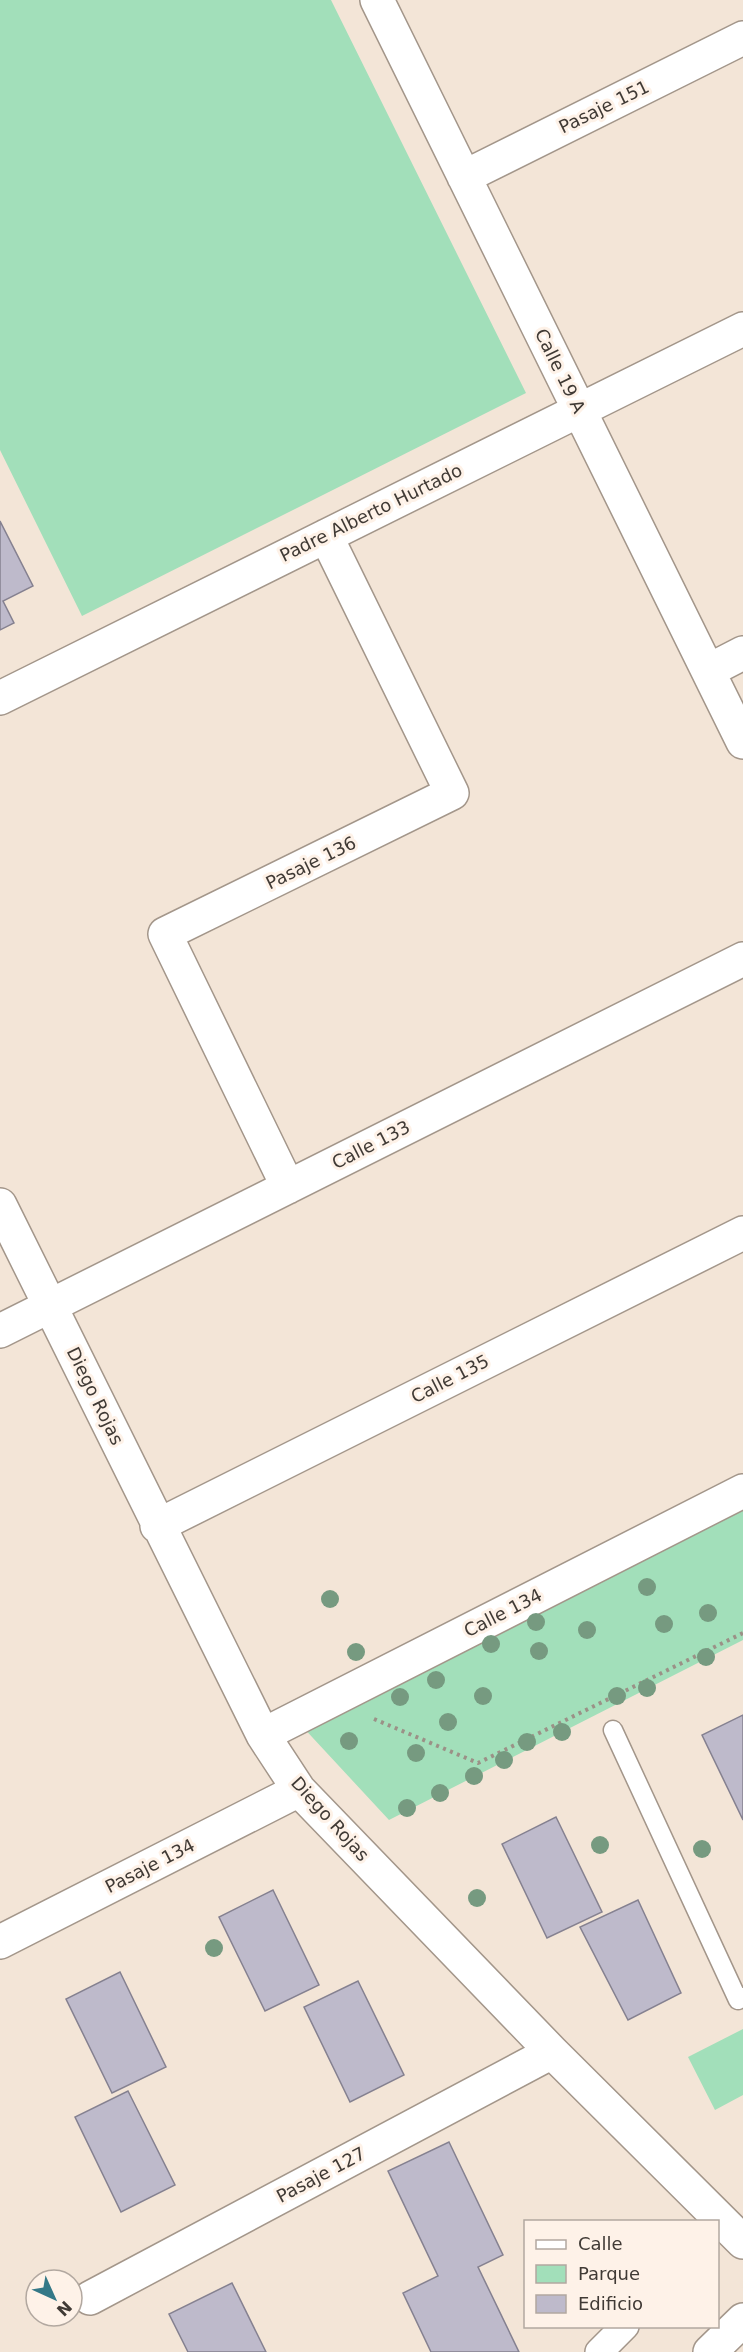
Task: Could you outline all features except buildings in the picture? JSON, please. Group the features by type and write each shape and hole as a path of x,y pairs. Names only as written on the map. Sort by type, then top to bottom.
{"street":[{"name":"Calle 19 A","path":"377,0 743,742"},
{"name":"Pasaje 151","path":"464,177 743,38"},
{"name":"Padre Alberto Hurtado","path":"0,698 743,329"},
{"name":"Pasaje 136","path":"288,1187 165,934 452,793 326,536"},
{"path":"708,671 743,653"},
{"name":"Calle 133","path":"0,1331 743,959"},
{"name":"Diego Rojas","path":"0,1205 263,1735 299,1790 552,2052 733,2230"},
{"name":"Calle 135","path":"158,1526 743,1233"},
{"name":"Calle 134","path":"263,1735 743,1491"},
{"name":"Pasaje 134","path":"0,1942 299,1790"},
{"name":"Pasaje 127","path":"90,2298 552,2052"},
{"path":"710,2352 743,2320"},
{"path":"599,2352 623,2328"}],"lane":[{"path":"613,1730 738,2000 743,1997"}],"path":[{"path":"330,1701 478,1763 743,1633"}],"green space":[{"path":"0,0 331,0 526,393 82,616 0,450"},
{"path":"743,1501 743,1640 389,1820 300,1724"},
{"path":"743,2029 743,2095 715,2110 688,2057"}]}
